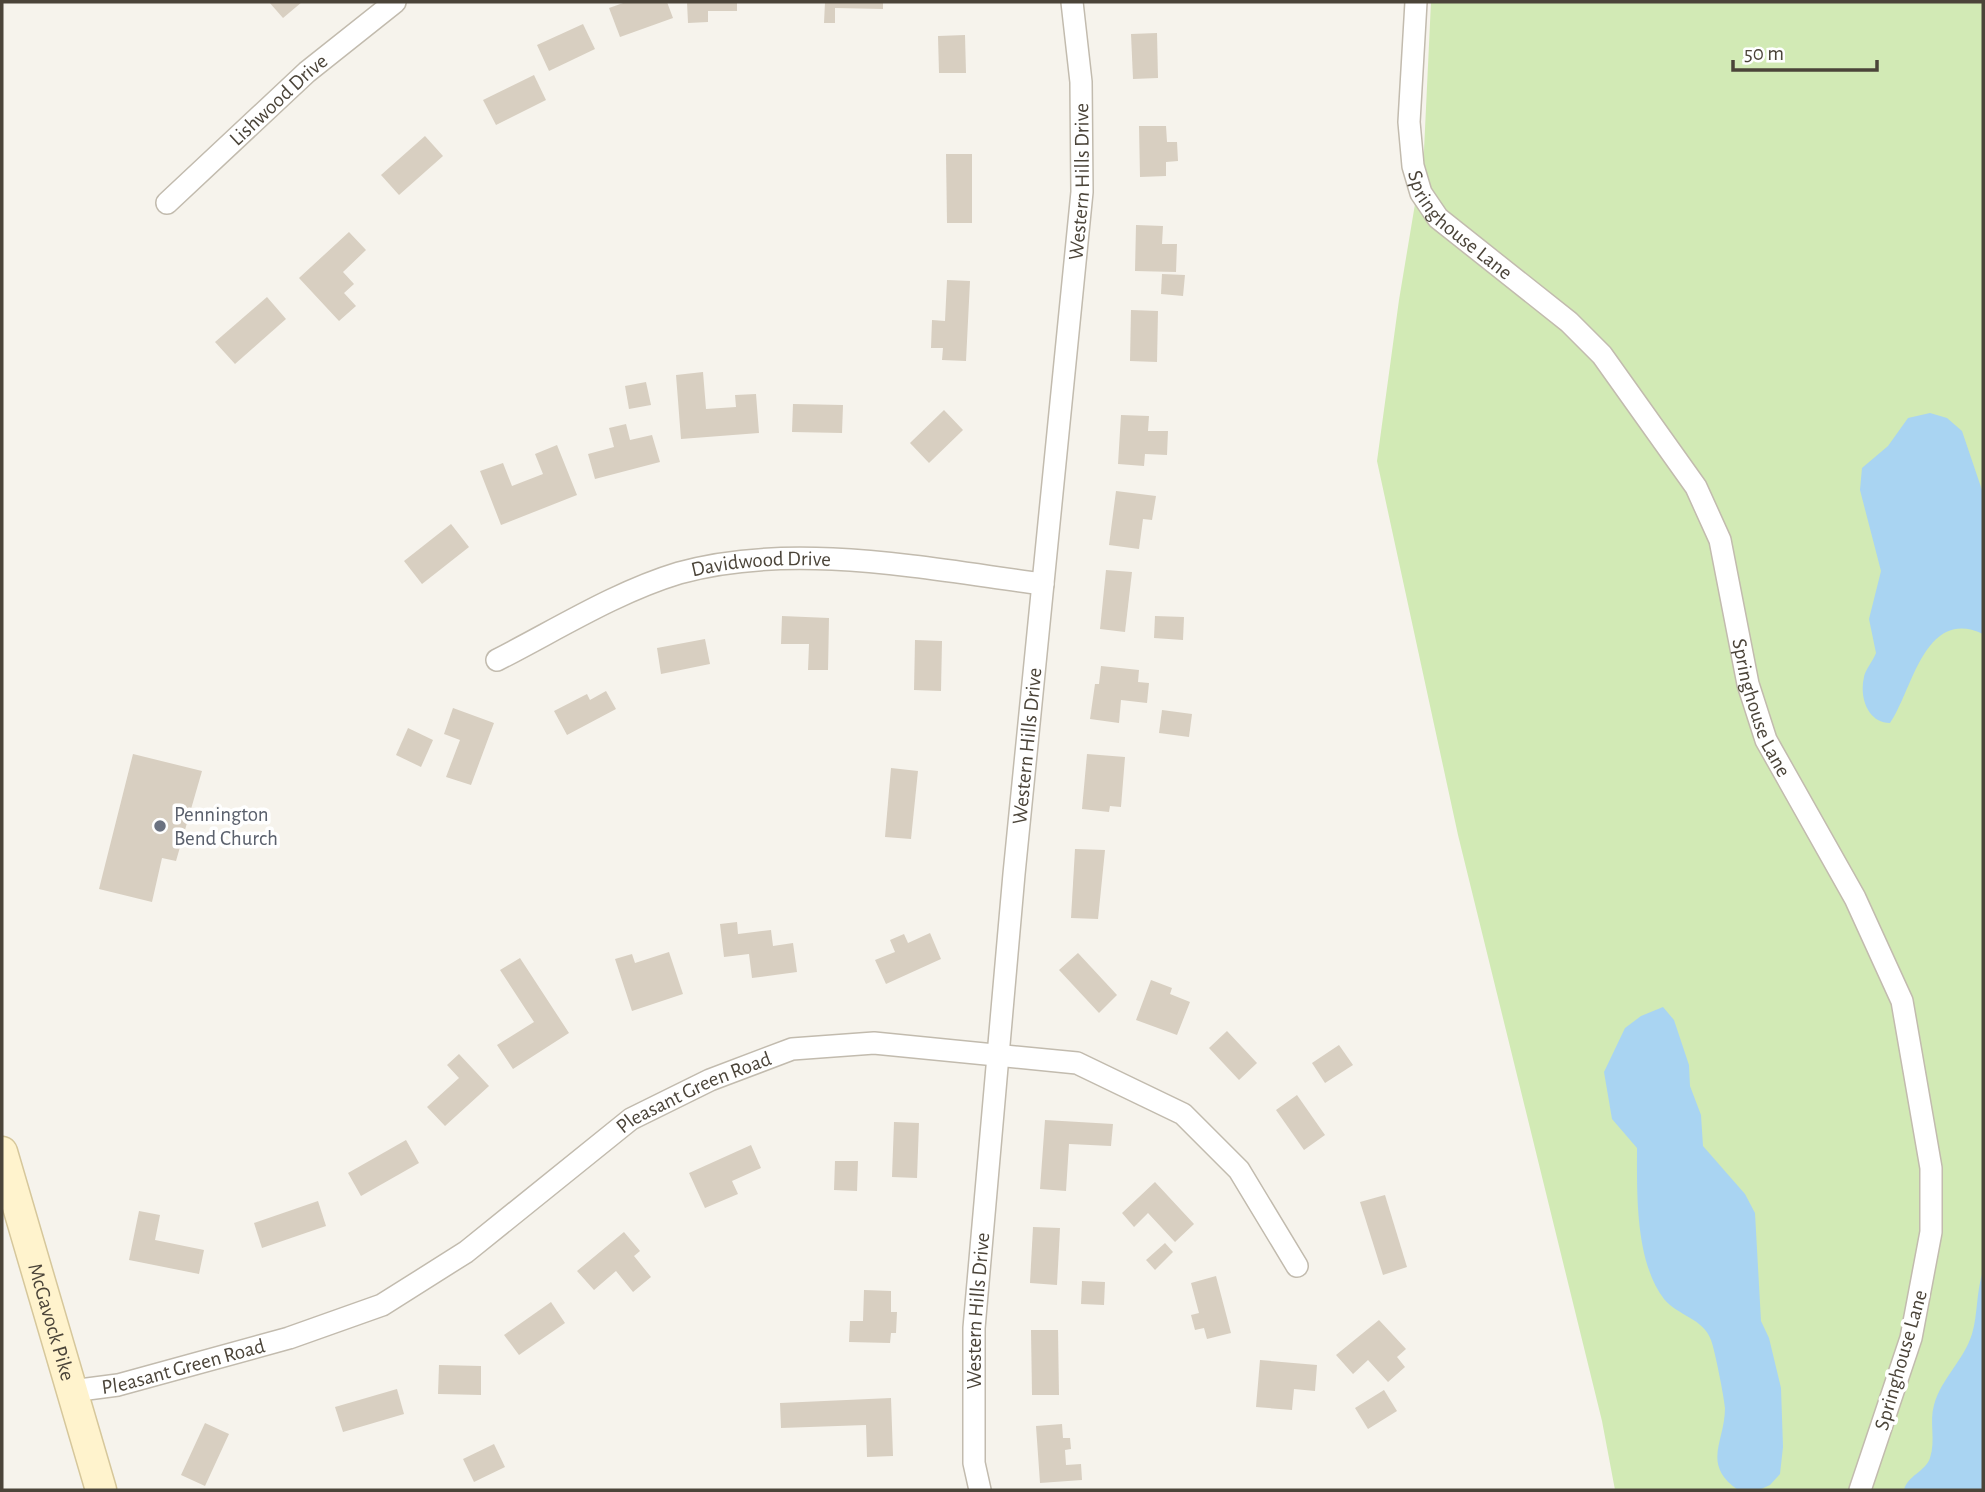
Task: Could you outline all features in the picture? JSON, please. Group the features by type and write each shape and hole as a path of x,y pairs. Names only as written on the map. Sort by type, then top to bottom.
{"main road":[{"name":"McGavock Pike","path":"2,1152 100,1490"}],"street":[{"name":"Lishwood Drive","path":"167,203 307,72 395,2"},
{"name":"Western Hills Drive","path":"980,1490 974,1463 974,1328 1082,192 1081,82 1072,2"},
{"name":"Springhouse Lane","path":"1416,2 1409,122 1413,166 1421,193 1438,218 1569,322 1602,355 1696,487 1720,540 1748,684 1766,740 1855,898 1902,1001 1931,1168 1931,1232 1912,1338 1860,1490"},
{"name":"Davidwood Drive","path":"497,660 610,602 679,573 727,563 840,558 1043,584"},
{"name":"Pleasant Green Road","path":"72,1391 118,1385 289,1338 382,1305 466,1252 631,1119 710,1080 792,1049 874,1042 1077,1063 1184,1114 1239,1170 1297,1266"}],"green space":[{"path":"1431,2 1983,2 1983,1490 1615,1490 1602,1421 1458,835 1377,461 1399,300 1424,150"}],"water":[{"path":"1930,413 1947,418 1962,431 1983,493 1983,634 1963,629 1947,632 1933,642 1890,723 1882,722 1867,708 1863,693 1865,674 1876,653 1869,619 1881,571 1860,490 1862,468 1888,446 1908,418"},
{"path":"1663,1007 1674,1020 1689,1065 1690,1086 1701,1115 1703,1146 1745,1194 1755,1213 1761,1321 1769,1338 1781,1388 1783,1447 1780,1474 1770,1485 1759,1490 1738,1490 1720,1471 1718,1452 1725,1408 1711,1340 1702,1327 1664,1299 1655,1283 1648,1266 1640,1226 1637,1148 1612,1119 1604,1072 1625,1028 1641,1016"},
{"path":"1983,1271 1983,1490 1904,1490 1930,1458 1934,1405 1972,1334"}],"building":[{"path":"269,2 302,2 283,18"},
{"path":"626,2 667,2 673,18 620,37 609,8"},
{"path":"687,2 737,2 737,11 708,11 708,22 688,23"},
{"path":"825,2 883,2 883,9 835,8 835,23 824,23"},
{"path":"583,24 595,49 549,71 537,45"},
{"path":"1157,33 1158,78 1133,79 1131,34"},
{"path":"965,35 966,73 939,73 938,36"},
{"path":"534,75 546,100 496,125 483,100"},
{"path":"1139,126 1166,126 1167,142 1177,142 1178,161 1166,162 1166,176 1140,177"},
{"path":"425,136 443,156 399,195 381,175"},
{"path":"946,154 972,154 972,223 947,223"},
{"path":"1136,225 1163,226 1162,244 1177,244 1176,272 1135,271"},
{"path":"349,232 366,250 343,272 354,284 344,293 356,306 339,321 299,278"},
{"path":"1162,274 1185,275 1183,296 1161,294"},
{"path":"947,280 970,281 966,361 942,360 943,348 931,348 932,320 945,321"},
{"path":"267,297 286,319 235,364 215,342"},
{"path":"1131,310 1158,311 1157,362 1130,361"},
{"path":"703,372 706,409 736,407 735,395 756,394 759,433 681,439 676,375"},
{"path":"646,382 651,405 629,409 625,386"},
{"path":"793,404 843,405 842,433 792,432"},
{"path":"944,410 963,430 929,463 910,443"},
{"path":"1121,415 1149,416 1148,431 1168,431 1167,455 1145,454 1144,466 1118,464"},
{"path":"626,424 630,440 652,435 660,462 595,479 588,454 614,447 609,428"},
{"path":"557,445 577,495 501,525 480,471 503,463 512,486 543,474 535,454"},
{"path":"1116,491 1156,496 1152,520 1143,519 1139,549 1109,545"},
{"path":"451,524 469,547 422,584 404,561"},
{"path":"1106,570 1132,572 1125,632 1100,629"},
{"path":"782,616 829,618 828,670 808,670 809,644 781,644"},
{"path":"1155,616 1184,617 1183,640 1154,638"},
{"path":"705,639 710,664 661,674 657,648"},
{"path":"915,640 942,641 941,691 914,690"},
{"path":"1101,666 1139,670 1138,682 1149,683 1147,703 1121,700 1119,723 1090,719 1095,684 1099,684"},
{"path":"606,691 616,709 567,735 554,711 587,694 590,700"},
{"path":"453,708 494,723 471,785 446,777 460,740 444,734"},
{"path":"1162,710 1192,714 1189,737 1159,733"},
{"path":"408,728 433,740 421,767 396,755"},
{"path":"133,754 202,771 176,861 162,858 152,902 99,889"},
{"path":"1087,754 1125,757 1121,807 1110,806 1109,812 1082,809"},
{"path":"891,768 918,771 911,839 885,837"},
{"path":"1075,849 1105,850 1098,919 1071,918"},
{"path":"737,922 738,934 771,930 773,946 793,943 797,972 752,978 749,954 724,957 720,924"},
{"path":"930,933 941,959 886,984 875,960 895,952 890,940 904,934 908,943"},
{"path":"669,952 683,994 632,1011 615,959 632,954 635,963"},
{"path":"1078,953 1117,995 1099,1013 1059,970"},
{"path":"520,958 569,1033 513,1069 497,1045 534,1022 500,970"},
{"path":"1151,980 1172,988 1170,994 1190,1002 1177,1035 1136,1020"},
{"path":"1227,1031 1257,1063 1239,1080 1209,1048"},
{"path":"1339,1045 1353,1065 1325,1083 1312,1063"},
{"path":"459,1054 489,1086 445,1126 427,1107 459,1078 447,1065"},
{"path":"1297,1095 1325,1135 1304,1150 1276,1110"},
{"path":"1045,1120 1113,1124 1111,1146 1069,1144 1066,1191 1040,1189"},
{"path":"894,1122 919,1123 917,1178 892,1177"},
{"path":"406,1140 419,1163 361,1196 348,1173"},
{"path":"751,1145 761,1168 732,1181 738,1194 705,1208 689,1173"},
{"path":"835,1161 858,1161 857,1191 834,1190"},
{"path":"1155,1182 1194,1224 1175,1242 1148,1213 1134,1227 1122,1213"},
{"path":"1385,1195 1407,1267 1383,1275 1360,1202"},
{"path":"318,1201 326,1226 262,1248 254,1223"},
{"path":"139,1211 160,1215 155,1240 204,1250 199,1274 129,1260"},
{"path":"1033,1227 1060,1228 1057,1285 1030,1283"},
{"path":"624,1232 640,1251 634,1256 651,1277 633,1292 616,1271 594,1290 577,1271"},
{"path":"1165,1243 1173,1252 1155,1270 1146,1260"},
{"path":"1216,1276 1231,1333 1207,1339 1204,1328 1195,1330 1191,1315 1199,1313 1191,1283"},
{"path":"1082,1281 1105,1282 1104,1305 1081,1304"},
{"path":"864,1290 891,1291 891,1312 897,1312 896,1333 891,1333 890,1343 849,1342 850,1321 863,1321"},
{"path":"551,1302 565,1323 519,1355 504,1335"},
{"path":"1379,1320 1406,1349 1397,1357 1405,1367 1388,1382 1368,1360 1353,1374 1336,1355"},
{"path":"1031,1330 1058,1330 1059,1395 1032,1395"},
{"path":"1260,1360 1317,1365 1315,1391 1294,1389 1292,1410 1256,1407"},
{"path":"439,1365 481,1366 481,1395 438,1394"},
{"path":"397,1389 404,1414 343,1432 335,1407"},
{"path":"1384,1390 1397,1411 1368,1429 1355,1408"},
{"path":"891,1398 893,1456 867,1457 866,1425 781,1428 780,1403"},
{"path":"205,1423 229,1434 205,1486 181,1475"},
{"path":"1062,1424 1063,1438 1070,1438 1071,1449 1065,1450 1066,1465 1081,1464 1082,1480 1040,1483 1036,1426"},
{"path":"494,1444 505,1467 474,1482 463,1459"}],"place":[{"name":"Pennington Bend Church","path":"160,826"}]}
